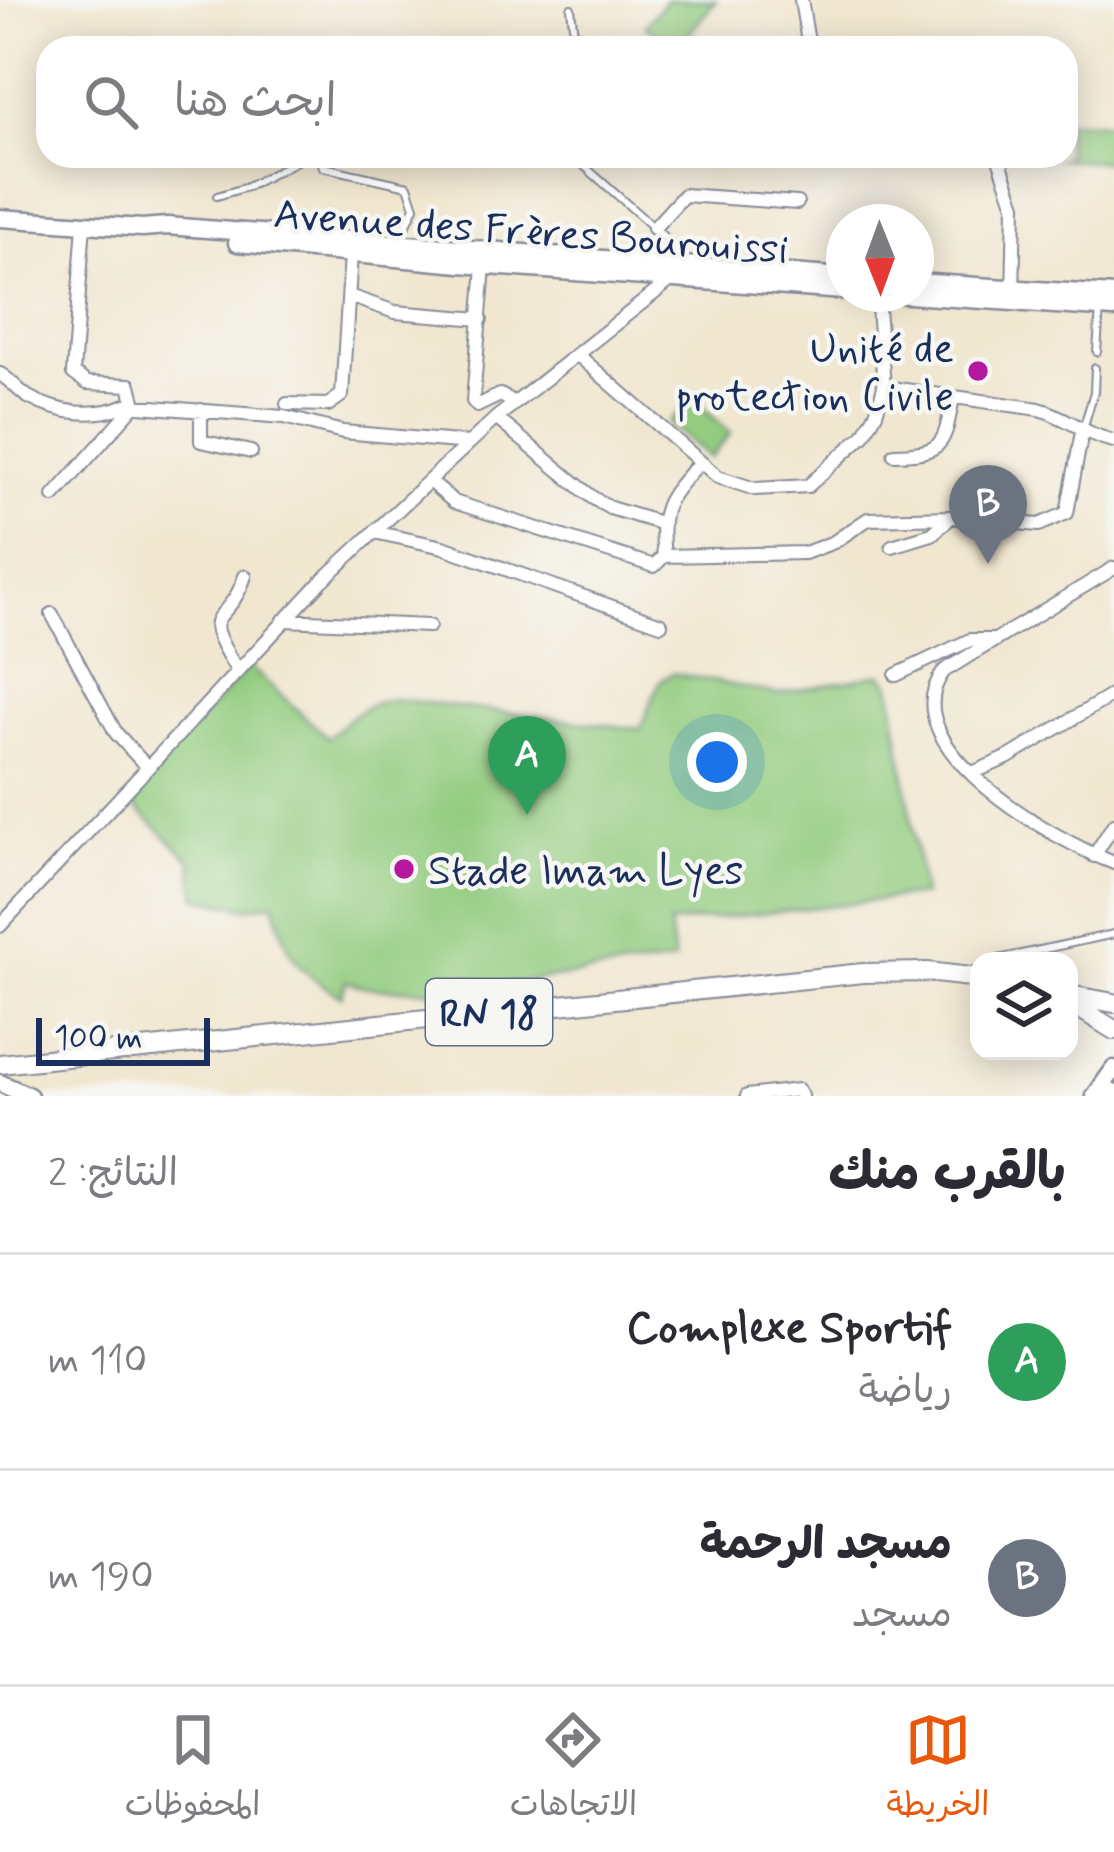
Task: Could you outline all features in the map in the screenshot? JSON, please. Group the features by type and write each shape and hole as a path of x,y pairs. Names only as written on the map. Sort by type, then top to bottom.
{"main road":[{"path":"0,218 398,244 677,273 826,277"},
{"name":"Avenue des Frères Bourouissi","path":"142,228 162,236 484,266 677,273 826,289"},
{"path":"934,284 1107,309"},
{"path":"934,294 1114,295"},
{"name":"RN 18","path":"0,1064 862,973 970,974"},
{"path":"1078,996 1114,1000"},
{"path":"1078,1005 1114,1030"},
{"path":"1095,1096 1114,1070"},
{"path":"0,1083 28,1096"}],"street":[{"path":"801,0 807,36"},
{"path":"1002,168 1015,205 1013,295"},
{"path":"654,228 684,195 797,202"},
{"path":"84,224 73,373 87,382 130,386 135,406"},
{"path":"287,404 328,405 342,395 351,254"},
{"path":"484,266 473,401 477,406 500,395 516,403"},
{"path":"0,926 284,620 374,532 496,418 677,273"},
{"path":"349,296 395,312 481,319"},
{"path":"579,356 718,477 741,487 791,490 808,486 865,435 884,387 879,312"},
{"path":"0,374 25,396 93,414 135,406 200,410 307,420 343,432 469,443"},
{"path":"884,387 1054,413 1082,432 1114,441"},
{"path":"894,454 930,453 945,440 953,397"},
{"path":"54,496 135,406"},
{"path":"200,410 201,441 250,452"},
{"path":"496,418 593,498 660,523"},
{"path":"429,481 454,502 654,566 664,556 805,553 834,542 868,519 951,517 1039,525 1067,513 1082,432"},
{"path":"664,556 663,509 700,462"},
{"path":"892,546 932,534 951,517"},
{"path":"374,532 443,547 661,624"},
{"path":"1114,568 944,671 931,695 938,729 1003,803 1034,825 1114,863"},
{"path":"237,670 215,622 238,597 245,576"},
{"path":"52,614 116,734 147,767"},
{"path":"284,620 429,626"},
{"path":"896,675 970,640 994,640"},
{"path":"972,772 1007,758 1114,694"},
{"path":"1094,856 1114,824"},
{"path":"747,1096 798,1090 801,1096"}],"lane":[{"path":"572,8 574,36"},
{"path":"217,196 286,168"},
{"path":"327,168 408,186 415,207 398,244"},
{"path":"586,168 680,250 683,256 677,273"},
{"path":"1097,352 1107,309"},
{"path":"1082,432 1094,392 1095,368"},
{"path":"1031,952 1114,934"}],"green space":[{"path":"666,0 716,0 687,36 660,36 645,26"},
{"path":"1078,122 1114,123 1114,162 1078,160"},
{"path":"691,398 731,433 710,458 669,423"},
{"path":"249,666 328,738 358,712 394,699 640,729 660,681 673,673 777,694 882,674 891,685 923,895 669,924 674,962 445,992 371,988 347,981 341,996 294,958 274,902 246,908 197,897 191,860 127,799"}],"place":[{"name":"Unité de protection Civile","path":"978,371"},
{"name":"مسجد الرحمة","path":"988,564"},
{"name":"Complexe Sportif","path":"527,815"},
{"name":"Stade Imam Lyes","path":"404,869"}]}
